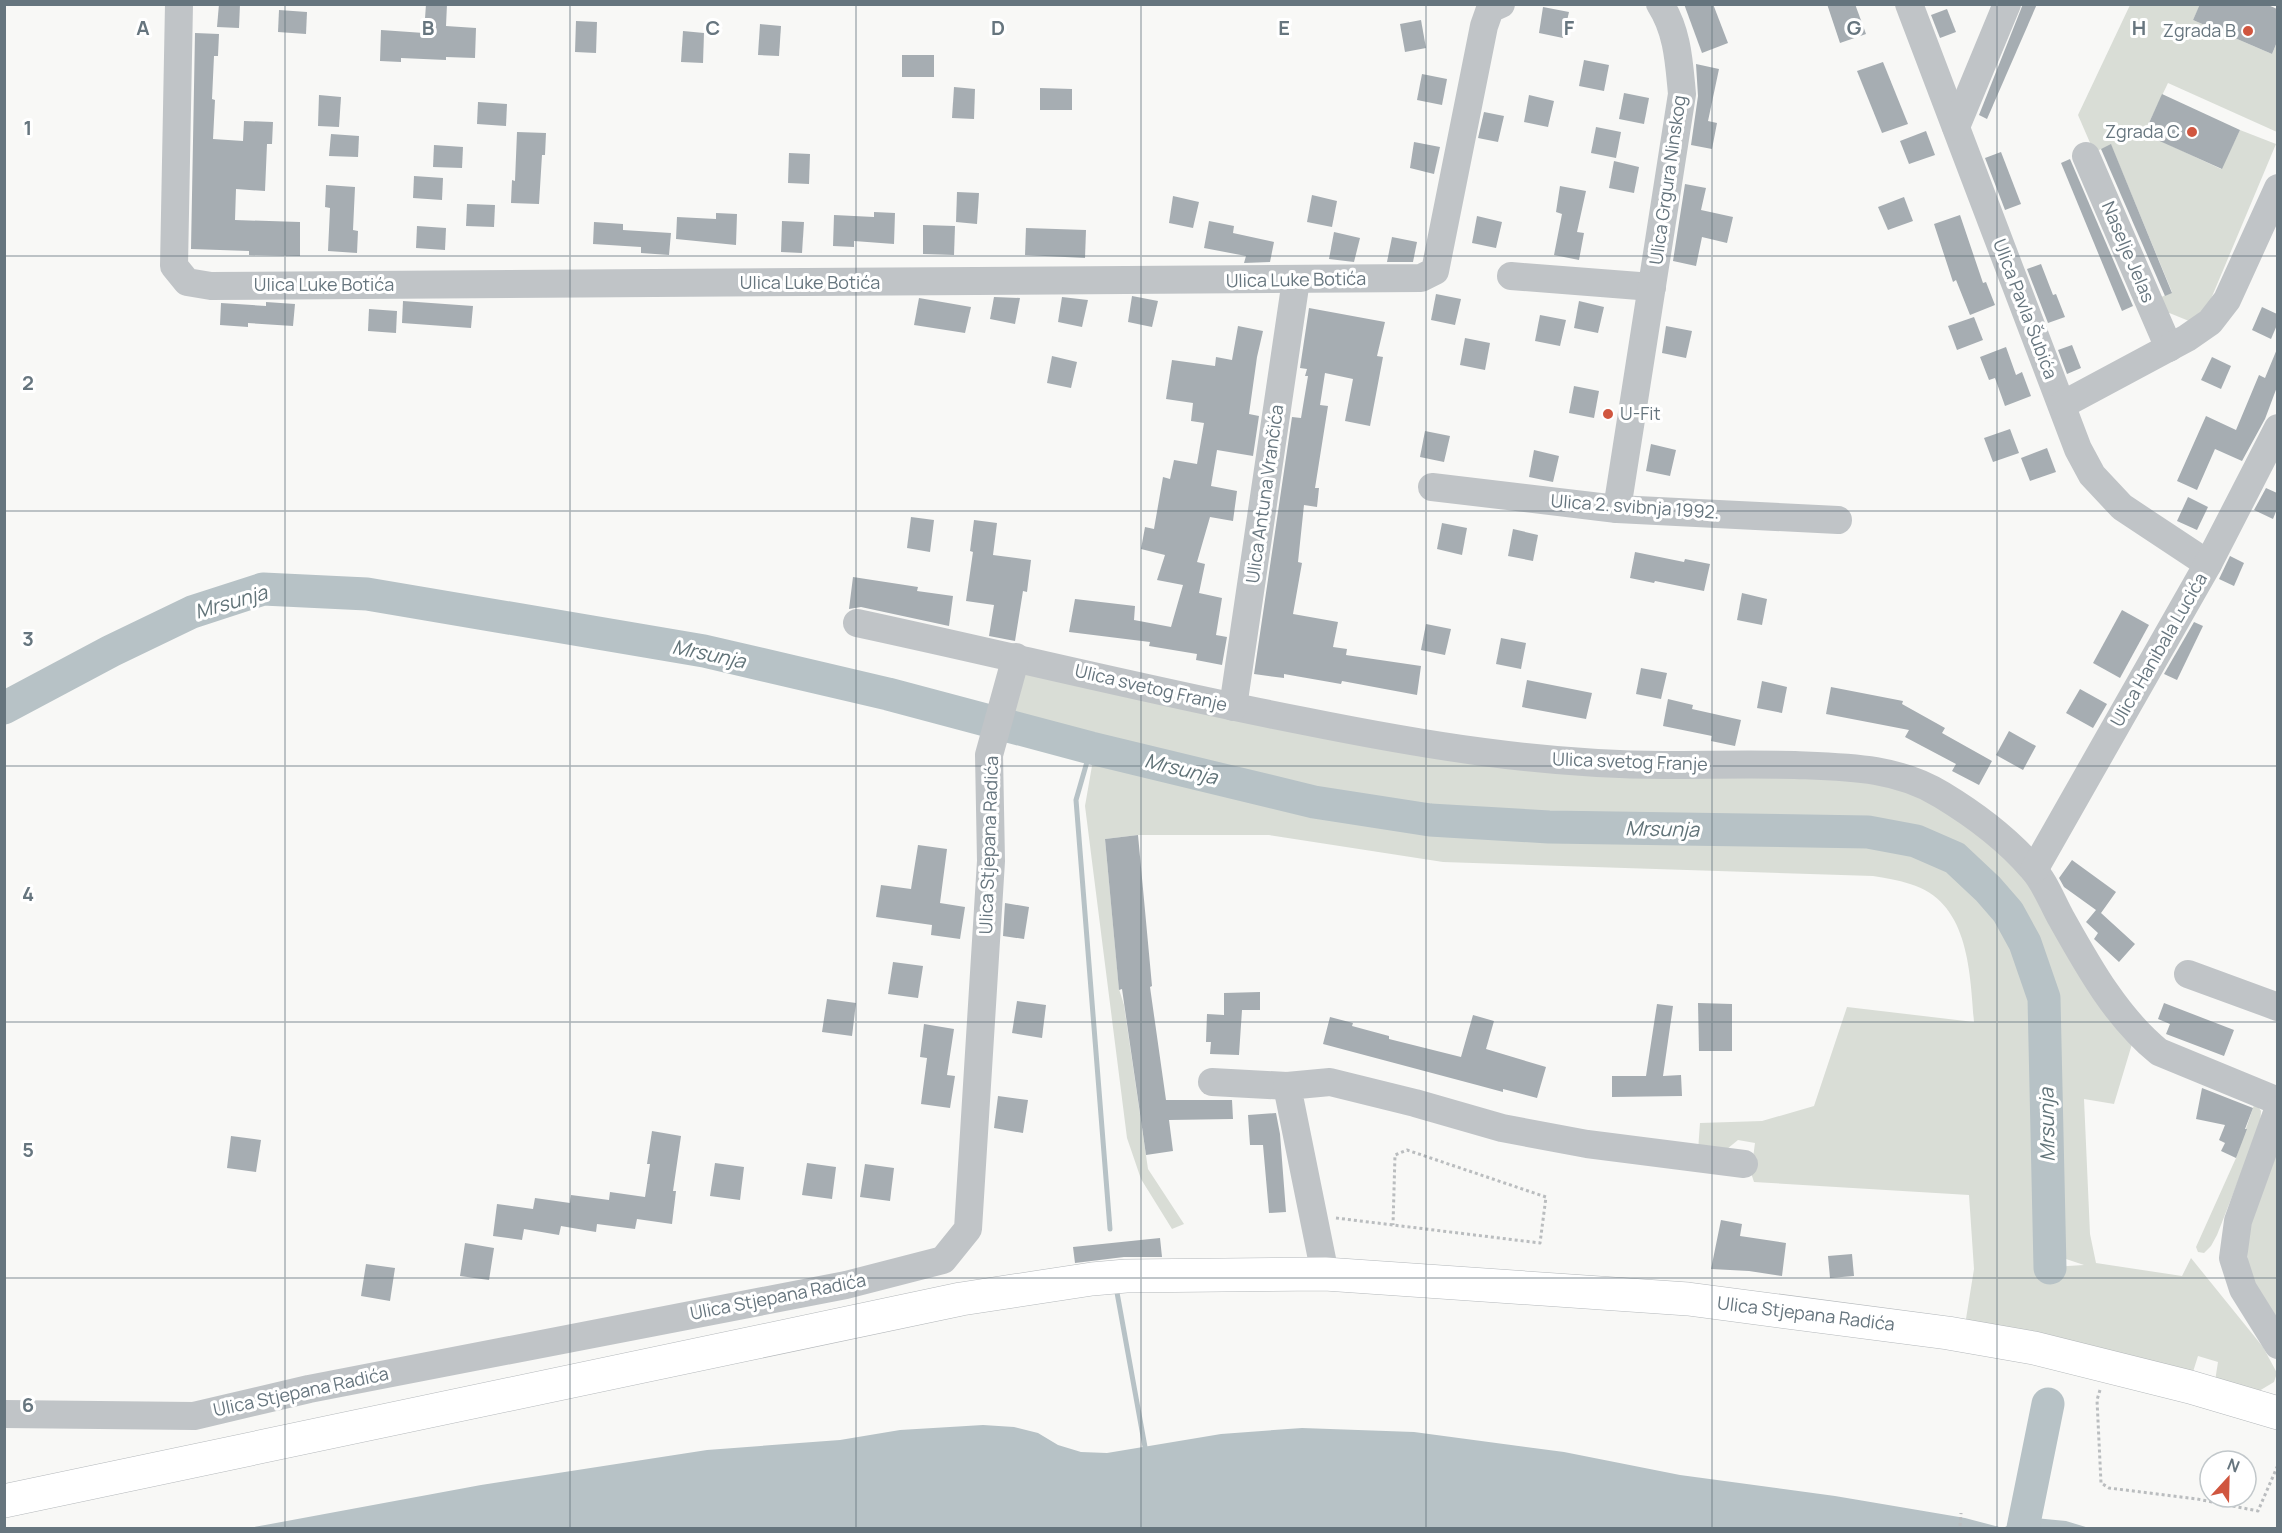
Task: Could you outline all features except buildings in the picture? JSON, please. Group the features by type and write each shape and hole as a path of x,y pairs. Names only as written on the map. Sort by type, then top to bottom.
{"main road":[{"name":"Ulica Stjepana Radića","path":"4,1501 961,1299 1126,1276 1325,1274 1688,1299 1948,1332 2034,1348 2190,1387 2277,1413"}],"street":[{"name":"Ulica Luke Botića","path":"179,4 174,266 187,282 223,286 1421,278 1435,271 1484,26 1490,9 1501,4"},
{"name":"Ulica Grgura Ninskog","path":"1617,509 1682,94 1678,49 1668,17 1660,4"},
{"name":"Ulica Pavla Šubića","path":"1910,4 2078,449 2091,475 2122,507 2208,564"},
{"path":"1956,127 2007,4"},
{"name":"Naselje Jelas","path":"2086,156 2169,348"},
{"path":"2062,405 2169,348 2210,322 2227,300 2277,188"},
{"name":"Ulica Grgura Ninskog","path":"1511,276 1652,287"},
{"name":"Ulica Antuna Vrančića","path":"1233,707 1296,280"},
{"name":"Ulica Hanibala Lucića","path":"2034,870 2208,564 2277,428"},
{"name":"Ulica 2. svibnja 1992.","path":"1432,487 1617,509 1838,520"},
{"name":"Ulica svetog Franje","path":"857,624 1012,669 1233,707 1373,735 1484,752 1564,761 1643,765 1848,767 1890,772 1915,780 1941,794 1987,825 2034,870 2090,969 2143,1039 2159,1052 2277,1101"},
{"name":"Ulica Stjepana Radića","path":"4,1414 194,1416 309,1389 846,1285 943,1260 968,1229 991,861 989,755 1012,669"},
{"path":"2188,974 2277,1007"},
{"path":"1212,1082 1287,1086 1330,1082 1502,1128 1587,1144 1744,1164"},
{"path":"1287,1086 1325,1274"},
{"path":"2277,1110 2238,1221 2233,1258 2243,1289 2277,1345"}],"path":[{"path":"1313,1216 1540,1243 1546,1197 1407,1150 1395,1155 1393,1225"},
{"path":"2097,1400 2101,1483 2109,1488 2197,1499 2258,1511 2277,1465"},
{"path":"1960,1526 1961,1513"}],"shaded area":[{"path":"2130,5 2200,5 2193,20 2272,54 2277,42 2277,132 2168,83 2144,133 2221,169 2240,130 2276,144 2208,306 2189,321 2162,310 2155,300 2172,292 2111,145 2094,152 2078,115"},
{"path":"1025,674 1337,737 1875,777 1968,819 2025,876 2132,1044 2114,1104 2084,1099 2090,1234 2096,1263 2182,1276 2191,1258 2263,1347 2277,1373 2274,1382 2259,1391 2215,1381 2218,1362 2198,1356 2192,1375 1965,1325 1974,1269 1969,1195 1754,1182 1751,1173 1755,1143 1738,1140 1727,1149 1698,1151 1700,1123 1762,1121 1814,1106 1847,1007 1974,1022 1971,982 1963,941 1955,922 1944,906 1930,893 1910,884 1873,876 1443,862 1269,835 1138,835 1105,839 1119,989 1124,1005 1148,1169 1184,1224 1172,1229 1141,1179 1127,1138 1085,806 1093,760 1185,784 1374,825 1481,837 1842,844 1897,848 1934,861 1961,879 1987,904 2024,968 2032,1008 2037,1075 2036,1268 2084,1265 2063,1258 2060,1027 2051,975 2040,943 2026,916 1989,872 1967,854 1917,829 1859,818 1620,815 1444,808 1322,789 1012,714"},
{"path":"2255,1102 2261,1111 2260,1125 2217,1235 2204,1253 2198,1252 2196,1247 2236,1158"},
{"path":"2277,1146 2277,1321 2248,1274 2246,1226"},
{"path":"983,1425 1014,1427 1038,1433 1058,1445 1081,1452 1107,1453 1221,1434 1302,1428 1414,1432 1564,1452 1680,1475 1835,1496 1965,1518 2003,1528 249,1528 481,1485 707,1450 840,1440 900,1430"},
{"path":"2025,1517 2066,1521 2089,1528 2003,1528"}],"waterway":[{"name":"Mrsunja","path":"4,708 111,651 192,612 263,589 367,594 704,651 888,694 1091,748 1314,802 1430,820 1549,827 1868,832 1916,841 1955,858 1988,889 2008,912 2025,943 2044,998 2050,1268"},
{"path":"1091,748 1076,800 1110,1229"},
{"path":"1116,1287 1145,1447"},
{"name":"Mrsunja","path":"2023,1528 2048,1404"}],"place":[{"name":"Zgrada B","path":"2248,31"},
{"name":"Zgrada C","path":"2192,132"},
{"name":"U-Fit","path":"1608,414"}]}
